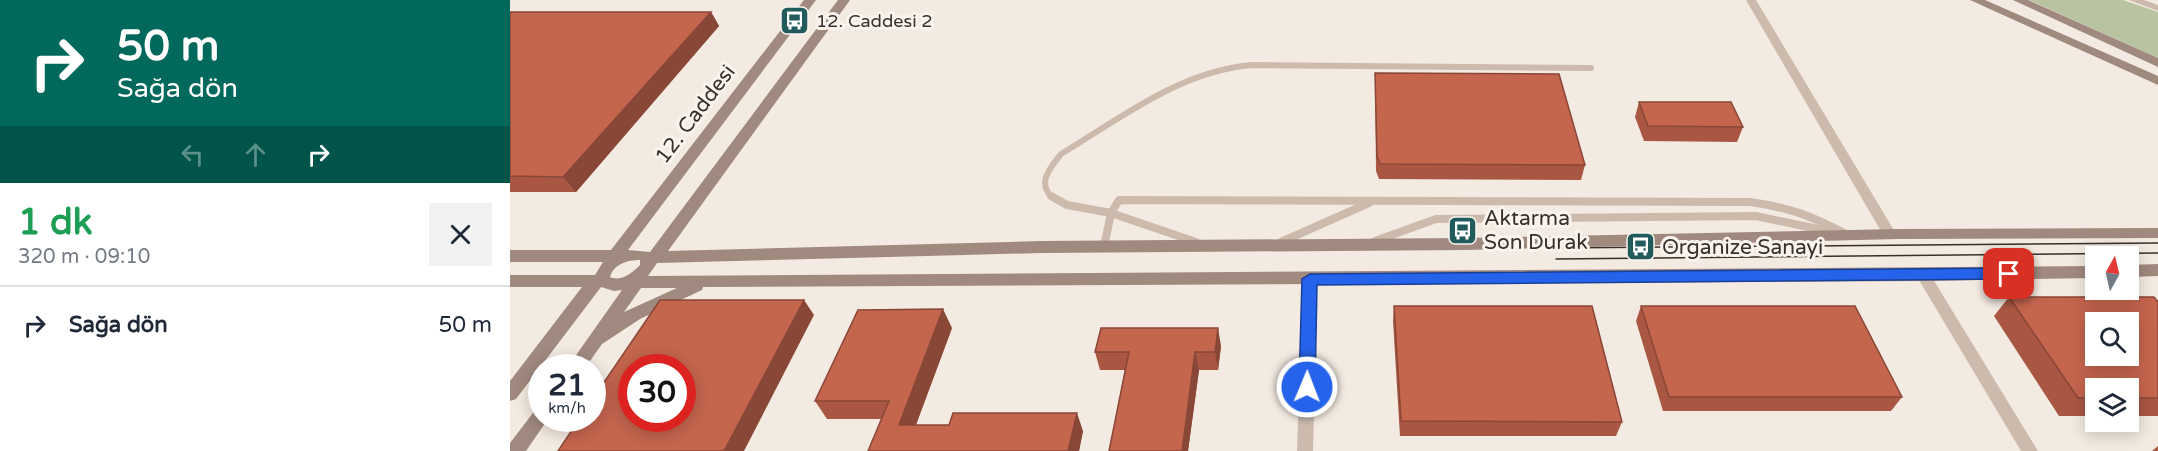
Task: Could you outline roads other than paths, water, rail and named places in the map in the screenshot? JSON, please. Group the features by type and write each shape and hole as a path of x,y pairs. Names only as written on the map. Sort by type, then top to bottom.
{"main road":[{"name":"12. Caddesi","path":"599,280 605,269 616,258 810,0"},
{"path":"585,354 652,258 844,0"},
{"path":"1977,0 2158,81"},
{"path":"2019,0 2158,63"},
{"path":"510,256 616,258 633,254 652,258 1104,247 2158,233"},
{"path":"2139,271 2158,270"},
{"path":"510,281 599,280 618,284 636,281 1007,278 1923,276 2085,272"},
{"path":"510,394 599,280"},
{"path":"596,339 654,303 710,281"},
{"path":"514,451 528,432"}],"street":[{"path":"1751,0 1890,235"},
{"path":"2134,0 2158,8"},
{"path":"1923,276 2030,451"},
{"path":"1305,451 1310,279"}],"lane":[{"path":"1207,246 1111,213 1069,207 1051,197 1043,183 1046,170 1061,154 1177,84 1198,75 1226,68 1252,65 1591,68"},
{"path":"1104,247 1111,213 1119,200 1750,202 1786,207 1809,215 1850,236"},
{"path":"1268,246 1305,235 1337,216 1374,201"},
{"path":"1366,245 1436,219 1756,216 1850,236"}],"tram line":[{"path":"1552,248 2158,243"},
{"path":"1556,259 2158,253"}],"place":[{"name":"12. Caddesi 2","path":"795,21"},
{"name":"Aktarma Son Durak","path":"1463,230"},
{"name":"Organize Sanayi","path":"1641,247"}]}
